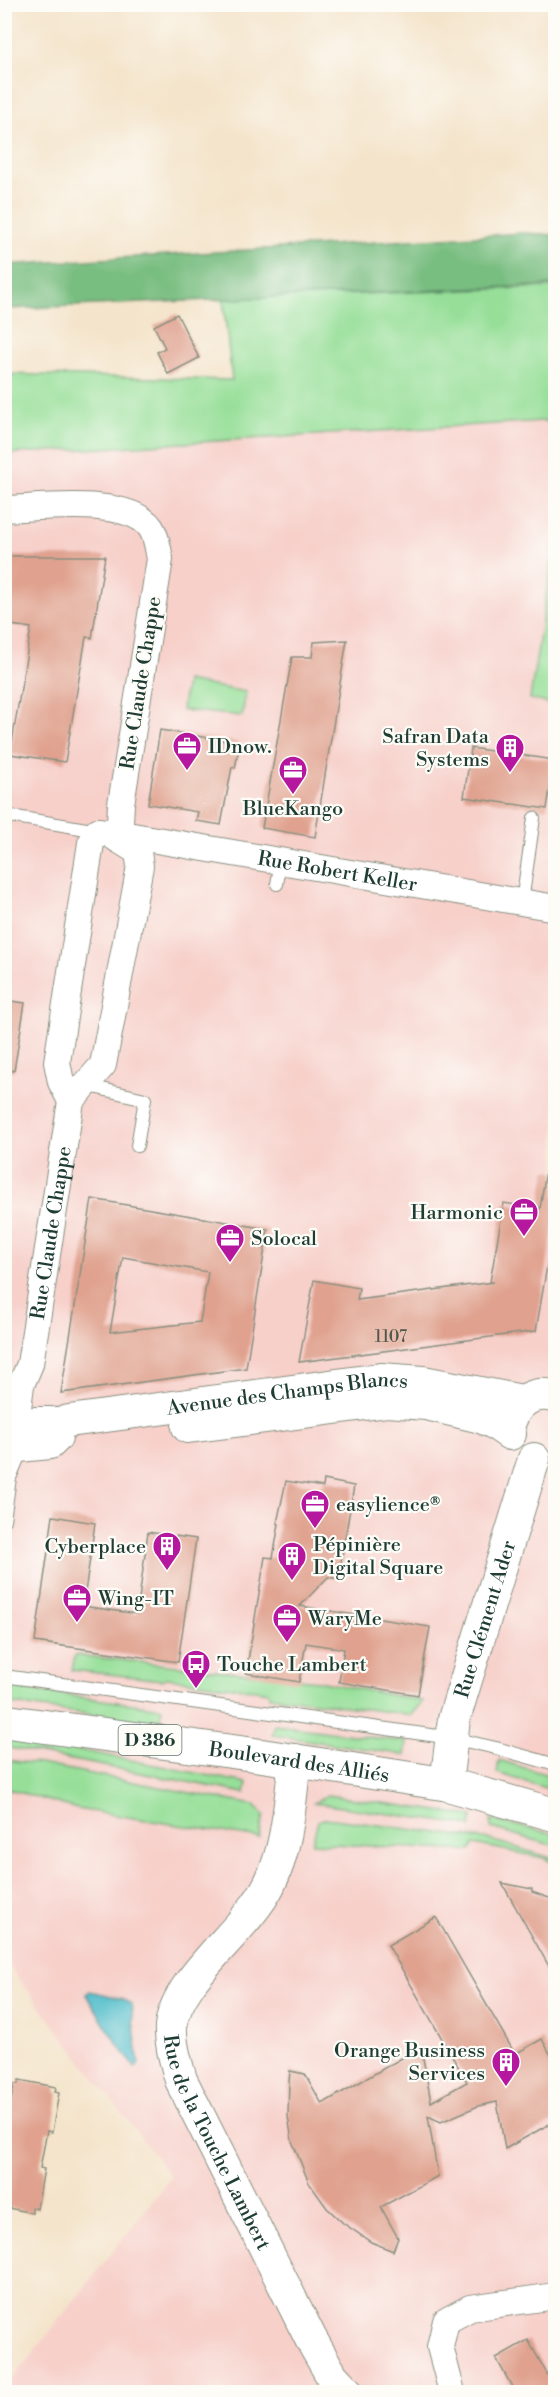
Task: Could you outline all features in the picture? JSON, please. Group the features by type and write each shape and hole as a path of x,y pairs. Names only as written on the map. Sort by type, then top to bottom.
{"main road":[{"name":"Boulevard des Alliés","path":"4,1721 295,1760 446,1784 555,1815"}],"street":[{"name":"Rue Claude Chappe","path":"4,509 106,507 125,511 138,517 151,528 160,559 121,804 108,835 91,843 57,1062 61,1082 78,1093 30,1364 21,1385 31,1438"},
{"name":"Rue Robert Keller","path":"108,835 133,836 279,872 555,908"},
{"path":"78,1093 103,1065 140,866 138,852 108,835"},
{"name":"Rue Claude Chappe","path":"30,1364 35,1394 31,1438"},
{"name":"Avenue des Champs Blancs","path":"31,1438 69,1421 381,1379 423,1382 522,1401 540,1395 555,1397"},
{"name":"Avenue des Champs Blancs","path":"31,1438 388,1401 426,1404 481,1417 510,1434 521,1452 545,1458"},
{"path":"510,1434 511,1419 522,1401"},
{"name":"Rue Clément Ader","path":"446,1784 459,1703 545,1458"},
{"name":"Rue de la Touche Lambert","path":"295,1760 281,1852 269,1886 239,1928 182,1992 171,2027 173,2051 180,2080 305,2329 332,2376 347,2392"},
{"path":"452,2392 440,2347 446,2321 470,2308 555,2296"}],"lane":[{"path":"4,815 108,835"},
{"path":"522,902 534,818"},
{"path":"78,1093 145,1099 137,1146"},
{"path":"4,1520 10,1478 31,1438"},
{"path":"4,1676 452,1738 555,1765"}],"shaded area":[{"path":"543,421 555,423 555,2392 5,2392 5,2389 171,2177 5,1961 5,454"}],"green space":[{"path":"524,233 555,235 555,285 5,309 5,265"},
{"path":"555,287 555,423 543,421 5,454 5,374 232,380 223,299"},
{"path":"555,539 555,705 530,699"},
{"path":"186,681 246,692 242,716 182,710"},
{"path":"75,1655 318,1681 423,1701 411,1715 270,1696 269,1692 167,1678 162,1680 72,1670"},
{"path":"5,1687 162,1708 159,1724 5,1703"},
{"path":"275,1725 407,1742 405,1755 272,1735"},
{"path":"4,1738 54,1745 247,1783 245,1793 5,1747"},
{"path":"4,1760 40,1764 253,1805 264,1815 259,1838 77,1809 5,1788"},
{"path":"499,1760 555,1777 555,1791 497,1773"},
{"path":"327,1795 473,1816 471,1826 314,1803"},
{"path":"326,1818 491,1840 555,1859 555,1864 544,1858 474,1844 471,1851 312,1843 318,1821"},
{"path":"491,1820 555,1834 555,1846 491,1828"}],"water":[{"path":"90,1991 124,1999 131,2004 139,2064 135,2067 120,2048 86,1994"}],"building":[{"path":"177,314 199,358 168,374 157,352 165,348 154,326"},
{"path":"4,556 105,556 92,638 86,637 65,762 10,754 31,628 4,624"},
{"path":"347,640 315,837 262,828 292,657 312,657 314,642"},
{"path":"160,730 240,743 235,768 232,767 221,825 196,821 198,812 148,804"},
{"name":"Safran Data Systems","path":"471,748 554,760 547,809 464,797"},
{"path":"4,1000 25,1003 14,1071 4,1070"},
{"path":"546,1170 555,1171 555,1218 536,1331 299,1362 314,1280 359,1288 357,1300 494,1282 490,1282 504,1203 540,1209"},
{"path":"92,1199 268,1229 246,1368 61,1393","holes":["123,1257 208,1272 200,1322 110,1332"]},
{"name":"Pépinière Digital Square","path":"324,1480 354,1486 338,1579 328,1577 300,1606 430,1627 418,1695 339,1682 344,1649 306,1643 299,1682 246,1673 265,1557 273,1558 279,1524 277,1523 286,1481 323,1487"},
{"name":"Cyberplace","path":"53,1516 95,1523 83,1606 137,1614 148,1532 196,1539 178,1662 35,1642"},
{"path":"502,1883 532,1889 532,1892 555,1900 555,1977"},
{"name":"Orange Business Services","path":"436,1917 515,2054 542,2039 555,2063 555,2121 505,2149 497,2102 478,2106 441,2122 428,2116 438,2176 381,2207 398,2238 393,2251 371,2242 343,2223 327,2208 309,2183 292,2141 288,2116 290,2071 305,2074 322,2104 421,2047 431,2102 467,2082 388,1945"},
{"path":"19,2080 56,2087 55,2092 59,2093 52,2132 47,2131 40,2168 44,2169 37,2209 32,2207 32,2213 4,2207 4,2140 8,2123 6,2123 14,2084 18,2084"},
{"path":"528,2340 555,2388 555,2392 515,2392 496,2358"}],"place":[{"name":"IDnow.","path":"187,772"},
{"name":"Safran Data Systems","path":"510,774"},
{"name":"BlueKango","path":"293,796"},
{"name":"Harmonic","path":"524,1238"},
{"name":"Solocal","path":"230,1264"},
{"name":"easylience®","path":"315,1530"},
{"name":"Cyberplace","path":"167,1572"},
{"name":"Pépinière Digital Square","path":"292,1582"},
{"name":"Wing-IT","path":"77,1624"},
{"name":"WaryMe","path":"287,1644"},
{"name":"Touche Lambert","path":"196,1690"},
{"name":"Orange Business Services","path":"506,2088"}]}
